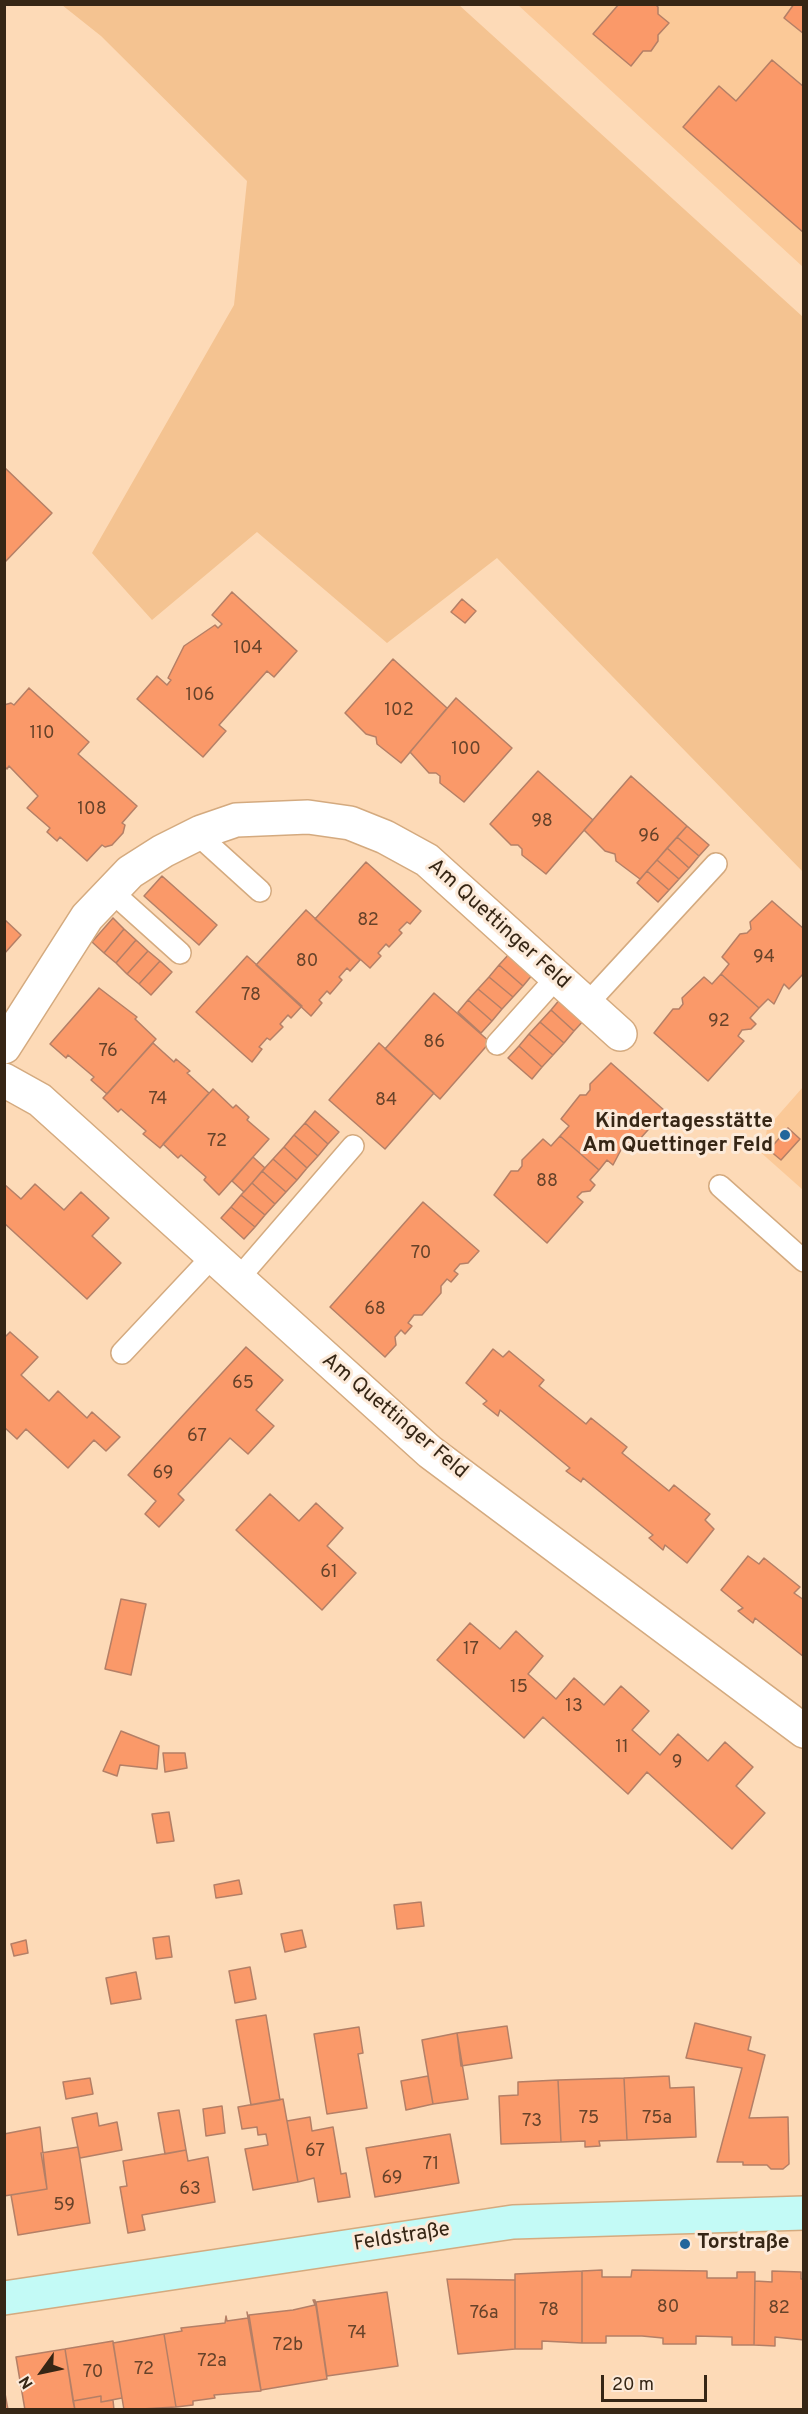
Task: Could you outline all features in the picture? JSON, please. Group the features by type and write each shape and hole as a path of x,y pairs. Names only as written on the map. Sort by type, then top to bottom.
{"main road":[{"name":"Feldstraße","path":"4,2298 513,2222 804,2213"}],"street":[{"name":"Am Quettinger Feld","path":"4,1047 87,917 130,872 163,851 201,832 236,820 308,817 350,823 385,837 427,860 620,1034"},
{"name":"Am Quettinger Feld","path":"4,1080 40,1100 430,1452 804,1731"}],"lane":[{"path":"201,832 207,843 260,891"},
{"path":"587,1004 716,864"},
{"path":"111,891 180,953"},
{"path":"496,1044 557,976"},
{"path":"238,1279 353,1146"},
{"path":"720,1186 804,1261"},
{"path":"122,1353 212,1257"}],"shaded area":[{"path":"62,5 459,5 803,317 803,872 497,558 387,643 257,532 152,620 92,553 234,305 247,181 101,36"},
{"path":"518,5 803,5 803,267"},
{"name":"Kindertagesstätte Am Quettinger Feld","path":"803,1087 803,1190 758,1150 765,1143 767,1128"}],"building":[{"path":"619,4 655,4 658,7 658,14 669,23 658,35 658,41 651,51 643,51 631,66 593,34"},
{"path":"794,4 804,4 804,34 784,18"},
{"path":"772,60 804,87 804,233 683,127 719,86 736,101"},
{"path":"4,467 52,513 5,562 4,562"},
{"path":"232,592 297,651 274,677 267,671 219,725 226,731 203,757 137,699 157,676 167,685 171,680 168,678 184,646 215,625 218,628 222,624 212,615"},
{"path":"462,599 476,611 465,623 451,612"},
{"path":"393,659 447,708 401,763 377,744 376,737 366,734 345,713"},
{"path":"29,688 89,742 78,754 137,806 122,823 125,825 123,833 112,845 105,847 102,845 87,861 60,837 57,841 47,832 50,828 27,808 38,796 9,766 7,769 4,766 4,705 11,703 14,705"},
{"path":"456,698 512,748 464,802 440,783 440,776 436,773 429,773 410,752"},
{"path":"538,771 593,820 546,874 522,855 522,849 518,845 511,845 490,824"},
{"path":"631,776 687,826 640,879 616,861 615,854 605,851 584,830"},
{"path":"687,826 709,845 699,856 677,837"},
{"path":"677,837 699,856 689,868 667,848"},
{"path":"667,848 689,868 679,879 657,860"},
{"path":"657,860 679,879 669,890 647,871"},
{"path":"366,862 421,911 410,924 407,922 399,930 402,933 389,947 386,944 378,953 381,956 370,968 315,919"},
{"path":"647,871 669,890 658,902 637,883"},
{"path":"162,876 217,925 199,945 144,896"},
{"path":"772,901 804,929 804,973 789,989 784,984 774,1004 768,999 759,1008 721,974 729,964 722,957 740,934 747,933 751,929 750,922"},
{"path":"306,910 360,960 350,971 347,968 339,977 342,980 330,994 327,991 319,1000 322,1003 311,1016 256,965"},
{"path":"113,918 124,929 104,953 92,942"},
{"path":"4,919 21,935 4,954"},
{"path":"124,929 136,940 116,963 104,953"},
{"path":"136,940 148,951 127,974 116,963"},
{"path":"148,951 160,961 139,984 127,974"},
{"path":"510,953 533,974 523,986 499,965"},
{"path":"247,956 302,1006 291,1018 288,1015 280,1024 283,1027 270,1040 267,1038 259,1047 262,1049 252,1062 196,1012"},
{"path":"160,961 172,972 151,995 139,984"},
{"path":"499,965 523,986 513,997 489,977"},
{"path":"721,974 759,1008 750,1018 756,1024 751,1029 742,1030 738,1036 744,1041 708,1081 654,1033 673,1009 679,1009 683,1004 682,998 704,977 712,984"},
{"path":"489,977 513,997 502,1009 478,989"},
{"path":"99,988 137,1017 135,1019 156,1039 107,1094 91,1080 94,1077 68,1055 66,1058 50,1044"},
{"path":"478,989 502,1009 492,1021 468,1000"},
{"path":"434,993 490,1042 440,1099 385,1049"},
{"path":"561,998 585,1019 574,1031 551,1010"},
{"path":"468,1000 492,1021 481,1033 458,1012"},
{"path":"551,1010 574,1031 564,1043 540,1022"},
{"path":"540,1022 564,1043 553,1055 529,1034"},
{"path":"529,1034 553,1055 542,1067 519,1046"},
{"path":"153,1043 174,1062 176,1059 190,1071 187,1073 209,1093 160,1148 143,1134 146,1131 121,1109 118,1112 103,1098"},
{"path":"379,1043 434,1093 385,1149 329,1100"},
{"path":"519,1046 542,1067 532,1079 508,1058"},
{"path":"611,1063 665,1111 629,1151 623,1146 613,1165 607,1160 599,1170 560,1136 569,1126 561,1119 580,1095 586,1095 590,1090 590,1084"},
{"path":"213,1089 233,1108 236,1105 249,1117 247,1120 269,1139 219,1195 204,1180 206,1177 181,1155 178,1158 163,1144"},
{"path":"315,1111 339,1132 328,1144 305,1123"},
{"path":"305,1123 328,1144 318,1156 294,1135"},
{"path":"788,1128 800,1139 781,1160 769,1150"},
{"path":"294,1135 318,1156 307,1168 284,1147"},
{"path":"560,1136 599,1170 590,1180 595,1185 590,1191 582,1192 577,1197 583,1202 547,1243 494,1195 511,1171 518,1171 522,1166 522,1160 543,1139 551,1146"},
{"path":"284,1147 307,1168 297,1180 273,1159"},
{"path":"253,1157 265,1168 244,1192 232,1181"},
{"path":"273,1159 297,1180 286,1192 262,1171"},
{"path":"262,1171 286,1192 275,1204 252,1183"},
{"path":"252,1183 275,1204 265,1215 241,1195"},
{"path":"4,1184 21,1199 35,1184 64,1210 81,1192 109,1218 92,1236 121,1263 87,1299 4,1223"},
{"path":"241,1195 265,1215 255,1227 231,1207"},
{"path":"423,1202 479,1251 468,1263 460,1264 454,1271 458,1274 451,1282 447,1279 441,1286 441,1293 422,1315 414,1315 408,1323 412,1326 405,1334 401,1330 395,1337 396,1345 385,1357 330,1307"},
{"path":"231,1207 255,1227 244,1239 221,1218"},
{"path":"10,1332 38,1357 21,1375 49,1401 58,1391 87,1418 92,1412 120,1437 106,1451 94,1440 68,1468 26,1429 17,1439 4,1427 4,1338"},
{"path":"246,1347 283,1380 256,1410 274,1426 248,1454 230,1438 178,1494 184,1500 159,1527 145,1514 156,1501 128,1475"},
{"path":"493,1349 503,1357 509,1351 544,1380 539,1386 586,1424 591,1418 627,1447 622,1453 669,1491 674,1485 710,1514 705,1520 714,1529 687,1563 665,1545 663,1550 649,1538 653,1535 583,1478 581,1482 566,1471 570,1468 500,1410 498,1416 483,1404 487,1401 466,1383"},
{"path":"270,1494 299,1521 316,1503 343,1528 327,1546 356,1573 322,1610 236,1530"},
{"path":"748,1556 759,1564 764,1558 800,1587 794,1593 804,1600 804,1657 755,1618 753,1623 738,1611 743,1608 721,1590"},
{"path":"121,1599 146,1604 131,1675 105,1669"},
{"path":"470,1623 500,1649 516,1631 543,1656 528,1674 556,1699 574,1678 604,1705 621,1686 649,1711 632,1730 660,1755 678,1734 708,1761 725,1742 753,1767 736,1786 765,1813 732,1849 647,1772 628,1794 543,1717 524,1738 437,1660"},
{"path":"121,1731 159,1746 157,1769 120,1765 117,1776 103,1771"},
{"path":"163,1753 185,1753 187,1768 165,1772"},
{"path":"169,1812 174,1841 157,1843 152,1814"},
{"path":"239,1880 242,1894 216,1898 214,1885"},
{"path":"421,1902 424,1926 397,1929 394,1905"},
{"path":"302,1930 306,1947 285,1952 281,1934"},
{"path":"169,1936 172,1957 156,1959 153,1938"},
{"path":"26,1940 28,1953 14,1956 11,1944"},
{"path":"250,1967 256,1999 235,2003 229,1971"},
{"path":"136,1972 141,1999 111,2004 106,1978"},
{"path":"266,2015 280,2100 251,2105 236,2020"},
{"path":"695,2023 751,2037 748,2050 765,2055 749,2118 788,2117 789,2164 783,2169 771,2169 767,2165 743,2165 743,2162 717,2162 742,2068 686,2058"},
{"path":"507,2026 512,2058 461,2066 457,2033"},
{"path":"359,2027 363,2053 358,2054 367,2108 327,2114 314,2034"},
{"path":"457,2033 468,2099 433,2104 422,2040"},
{"path":"428,2076 433,2104 406,2110 401,2081"},
{"path":"669,2076 670,2088 694,2087 696,2137 627,2140 624,2078"},
{"path":"90,2078 93,2094 66,2099 63,2082"},
{"path":"624,2078 627,2140 599,2141 600,2146 585,2147 585,2141 561,2142 558,2080"},
{"path":"558,2080 561,2142 501,2144 499,2096 518,2095 518,2082"},
{"path":"283,2099 298,2182 253,2190 245,2149 268,2145 266,2134 258,2135 257,2127 242,2129 238,2107"},
{"path":"222,2106 225,2133 206,2136 203,2109"},
{"path":"179,2110 186,2150 165,2154 158,2113"},
{"path":"97,2113 99,2126 117,2122 122,2150 80,2158 72,2118"},
{"path":"310,2117 312,2131 333,2127 341,2174 346,2173 350,2197 318,2202 314,2178 298,2182 287,2121"},
{"path":"40,2127 47,2189 4,2196 4,2134"},
{"path":"450,2134 459,2183 375,2197 366,2148"},
{"path":"78,2147 90,2223 18,2235 11,2195 47,2189 41,2153"},
{"path":"186,2150 188,2161 208,2157 215,2202 142,2215 145,2230 128,2233 120,2187 127,2186 123,2161"},
{"path":"602,2270 602,2277 631,2277 632,2270 707,2271 707,2278 737,2278 737,2272 755,2272 754,2345 732,2345 732,2337 696,2336 696,2344 663,2344 663,2338 642,2336 606,2336 606,2343 582,2343 582,2271"},
{"path":"582,2271 582,2343 542,2341 542,2349 515,2349 515,2274"},
{"path":"772,2271 801,2272 801,2279 804,2279 804,2340 775,2337 775,2346 754,2345 755,2281 772,2282"},
{"path":"447,2279 515,2280 515,2349 458,2354"},
{"path":"387,2292 398,2366 327,2376 316,2302"},
{"path":"313,2300 315,2300 327,2379 261,2390 249,2315 315,2305"},
{"path":"247,2312 261,2391 214,2395 215,2398 193,2401 193,2405 176,2407 164,2334 182,2331 181,2328 225,2323 226,2316 227,2321 248,2318"},
{"path":"164,2334 176,2407 124,2410 113,2343"},
{"path":"113,2341 122,2398 101,2402 101,2396 73,2401 65,2349"},
{"path":"65,2349 75,2410 25,2410 16,2357"},
{"path":"4,2388 8,2410 4,2410"},
{"path":"101,2396 101,2402 113,2400 114,2410 75,2410 73,2401"}],"place":[{"name":"Kindertagesstätte Am Quettinger Feld","path":"785,1135"},
{"name":"Torstraße","path":"685,2244"}]}
